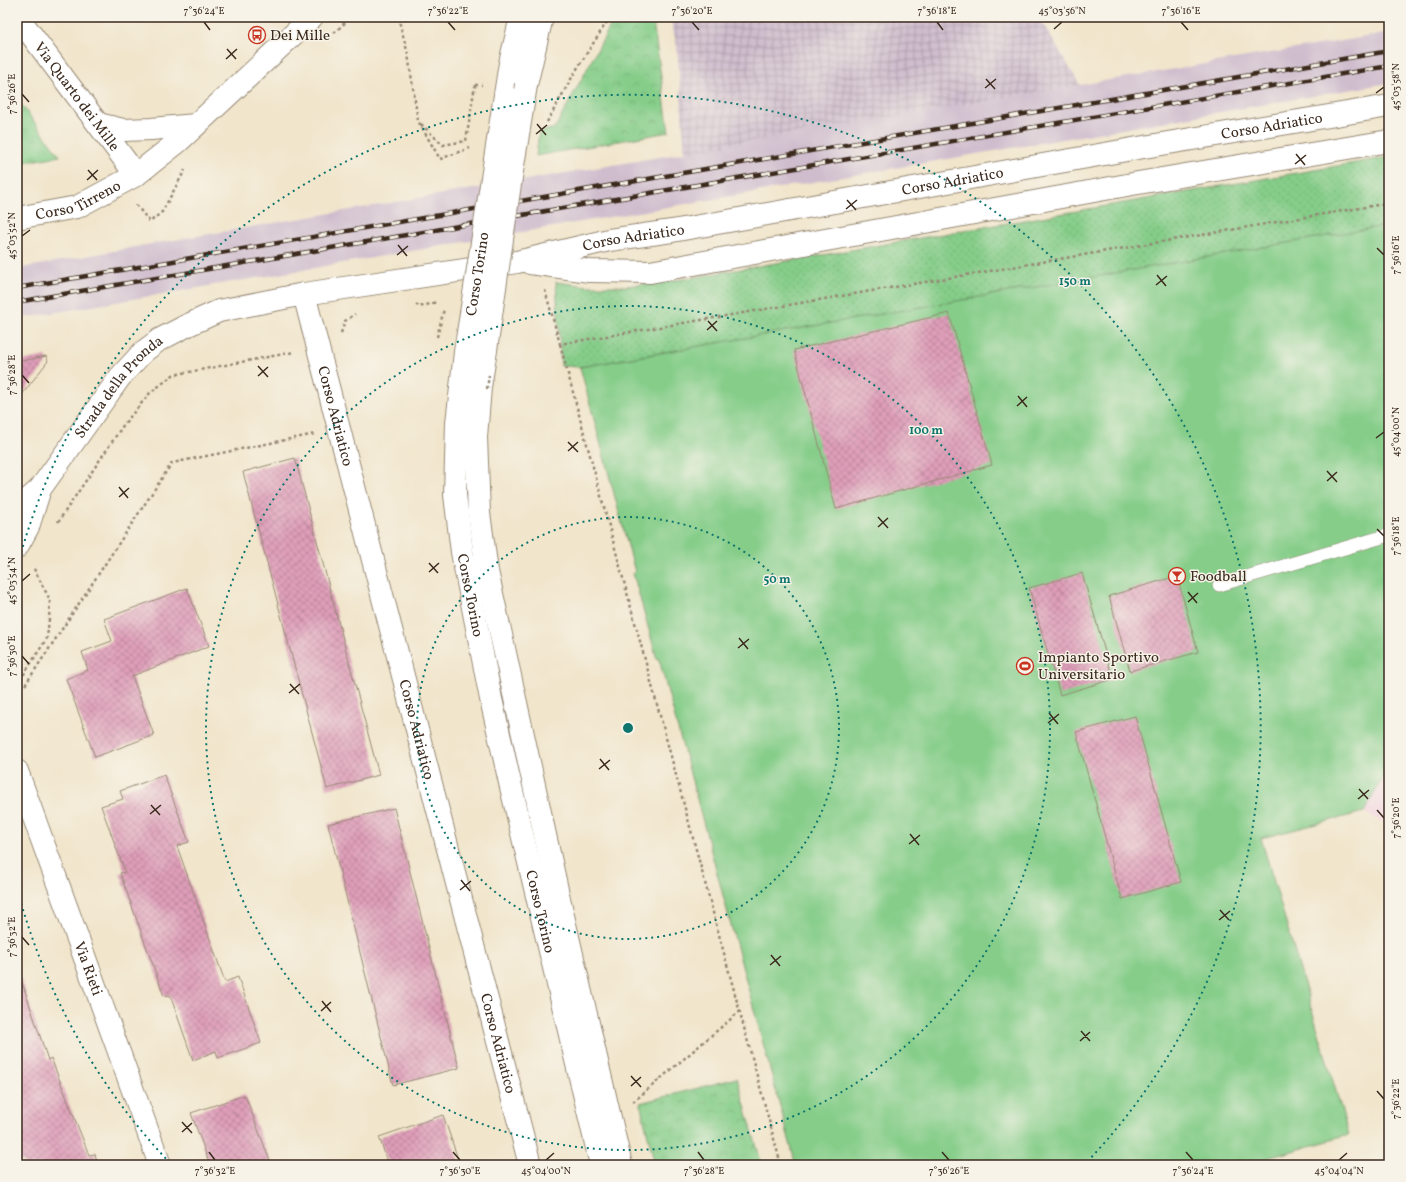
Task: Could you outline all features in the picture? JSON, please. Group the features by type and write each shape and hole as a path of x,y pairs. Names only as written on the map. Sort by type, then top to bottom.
{"street":[{"name":"Via Quarto dei Mille","path":"18,17 98,124 127,180"},
{"path":"127,180 179,141 312,17"},
{"name":"Corso Torino","path":"521,17 510,63 505,95 475,351 480,387 476,438 479,513 486,571 558,894 621,1165"},
{"name":"Corso Torino","path":"542,17 526,85 510,184 475,351 457,423 455,495 462,552 491,699 601,1165"},
{"name":"Corso Adriatico","path":"219,311 304,294 517,262 609,240 680,230 1138,148 1389,106"},
{"path":"98,124 123,130 196,125"},
{"name":"Corso Adriatico","path":"517,262 590,271 650,272 1138,183 1389,141"},
{"path":"1138,148 1138,183"},
{"name":"Corso Tirreno","path":"17,218 77,207 127,180"},
{"name":"Corso Adriatico","path":"304,294 530,1165"},
{"name":"Strada della Pronda","path":"17,509 40,489 120,377 143,352 159,340 219,311"},
{"name":"Strada della Pronda","path":"17,547 28,527 40,489"},
{"name":"Via Rieti","path":"17,771 160,1165"}],"lane":[{"path":"1218,586 1389,535"}],"path":[{"path":"398,17 408,54 418,121 443,145 466,141 475,85"},
{"path":"127,180 150,222 162,212"},
{"path":"560,344 1389,203"},
{"path":"538,288 545,289 781,1165"},
{"path":"414,300 419,307 439,301"},
{"path":"437,337 444,307"},
{"path":"339,339 345,321 357,313"},
{"path":"58,523 124,424 150,393 173,376 295,352 296,359"},
{"path":"25,685 172,463 339,429"},
{"path":"17,685 46,638 49,619 50,600 31,563"},
{"path":"628,1107 739,1012"}],"shaded area":[{"path":"670,17 1039,17 1080,85 685,153 677,46"},
{"path":"1389,33 1389,83 17,319 17,269 151,244"},
{"path":"1389,767 1389,826 1364,812"}],"green space":[{"path":"614,19 653,21 669,132 536,156 539,132 555,128"},
{"path":"17,99 60,156 17,163"},
{"path":"1389,157 1389,244 1383,227 580,367 561,366 556,282 588,286 625,286 666,282"},
{"name":"Impianto Sportivo Universitario","path":"1384,226 1389,244 1389,767 1364,812 1261,838 1349,1135 1243,1165 796,1165 659,659 657,659 633,573 635,572 580,367"},
{"path":"737,1078 762,1165 655,1165 640,1103"}],"building":[{"path":"949,313 992,465 836,509 794,350"},
{"path":"46,356 48,361 17,401 17,362"},
{"path":"295,458 379,775 327,789 243,472"},
{"path":"1082,573 1113,679 1060,695 1029,588"},
{"path":"1177,576 1198,652 1130,671 1109,596"},
{"path":"187,588 209,646 132,676 154,735 95,757 66,679 88,670 82,652 112,641 104,619"},
{"path":"1135,716 1181,882 1122,899 1076,732"},
{"path":"164,775 189,842 177,846 225,982 238,977 261,1043 218,1058 216,1051 193,1060 170,995 164,996 120,873 125,872 101,806 123,799 120,791"},
{"path":"394,808 459,1068 393,1085 328,824"},
{"path":"17,967 48,1060 51,1058 89,1155 95,1154 98,1165 24,1165 23,1161 18,1162"},
{"path":"245,1095 270,1161 260,1165 210,1165 191,1113"},
{"path":"443,1115 460,1165 389,1165 379,1137"}],"railway":[{"path":"17,288 1389,51"},
{"path":"17,302 1389,66"}],"place":[{"name":"Dei Mille","path":"257,35"},
{"name":"Foodball","path":"1177,576"},
{"name":"Impianto Sportivo Universitario","path":"1025,666"}]}
